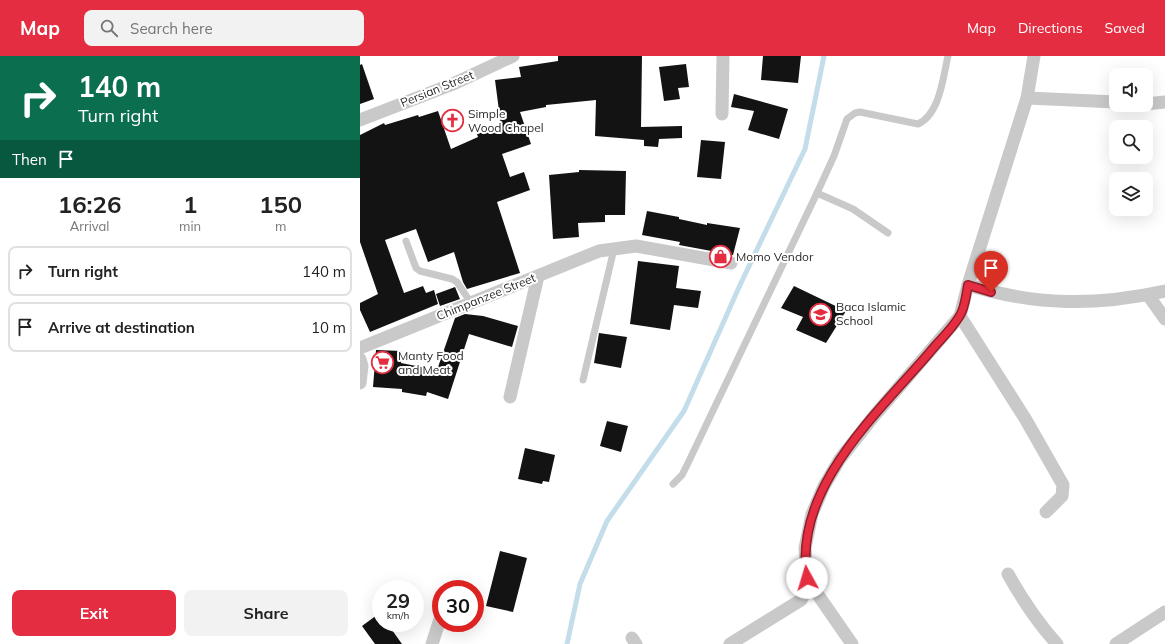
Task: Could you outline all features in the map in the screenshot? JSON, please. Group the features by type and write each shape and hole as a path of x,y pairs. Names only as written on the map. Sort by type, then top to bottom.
{"street":[{"name":"Persian Street","path":"360,120 453,84 513,56"},
{"path":"722,114 723,56"},
{"path":"730,644 801,600 805,592 807,578 805,548 812,514 824,486 840,459 874,416 960,316 968,285 1027,98 1034,56"},
{"path":"1027,98 1109,102"},
{"path":"1153,103 1165,102"},
{"name":"Chimpanzee Street","path":"360,348 599,251 636,246 731,262"},
{"path":"510,397 538,276"},
{"path":"968,285 1002,295 1036,300 1083,302 1148,295 1165,291"},
{"path":"1148,295 1165,319"},
{"path":"960,316 1026,420 1064,485 1062,496 1046,512"},
{"path":"360,359 362,366 360,384"},
{"path":"1008,574 1019,594 1045,631 1057,644"},
{"path":"807,578 852,644"},
{"path":"1116,644 1165,612"},
{"path":"432,644 436,632"}],"lane":[{"path":"673,484 682,475 688,463 817,193 834,156 847,119 860,112 918,124 924,121 932,113 936,104 948,56"},
{"path":"817,193 853,209 888,233"},
{"path":"406,241 416,268 420,271 456,282 471,303"},
{"path":"584,380 614,249"}],"building":[{"path":"558,56 642,56 641,127 682,126 682,138 659,139 658,147 644,146 644,140 595,136 596,100 546,105 546,107 520,112 531,144 502,154 510,177 524,172 530,190 497,202 520,273 467,289 463,282 454,252 428,262 416,229 385,240 404,293 423,286 426,293 434,290 438,304 370,332 360,310 360,303 378,294 360,242 360,135 384,123 385,125 418,115 419,117 438,111 451,149 478,137 477,134 501,126 495,80 521,77 519,67 558,61"},
{"path":"763,56 801,56 798,83 761,80"},
{"path":"362,64 374,99 360,104 360,65"},
{"path":"686,64 689,87 678,88 680,99 664,101 659,67"},
{"path":"734,94 788,109 779,139 748,130 754,111 731,107"},
{"path":"701,140 725,142 721,179 697,177"},
{"path":"579,170 626,171 625,215 605,215 605,222 578,223 579,237 553,239 549,175 579,172"},
{"path":"647,211 679,217 679,219 707,225 707,223 740,228 733,255 679,245 680,242 642,235"},
{"path":"638,261 679,266 676,288 701,291 698,308 674,305 670,330 630,324"},
{"name":"Baca Islamic School","path":"794,286 846,311 826,343 796,330 803,317 781,308"},
{"path":"455,287 460,299 440,306 436,294"},
{"path":"465,314 483,316 518,326 512,347 469,334 448,399 427,392 426,396 402,392 402,389 373,387 376,350 402,351 401,363 437,370 455,318"},
{"path":"599,333 627,337 621,368 594,363"},
{"path":"607,421 628,426 621,452 600,446"},
{"path":"525,448 555,455 549,482 543,481 542,484 518,479"},
{"path":"500,551 527,558 513,612 486,606"},
{"path":"372,619 372,632 393,632 402,644 375,644 362,626"}],"waterway":[{"path":"567,644 580,584 607,521 684,411 740,285 805,149 824,56"}],"place":[{"name":"Simple Wood Chapel","path":"453,121"},
{"name":"Momo Vendor","path":"720,257"},
{"name":"Baca Islamic School","path":"820,314"},
{"name":"Manty Food and Meat","path":"383,363"}],"route":[{"path":"807,578 805,548 812,514 824,486 840,459 874,416 960,316 968,285 991,292"}]}
